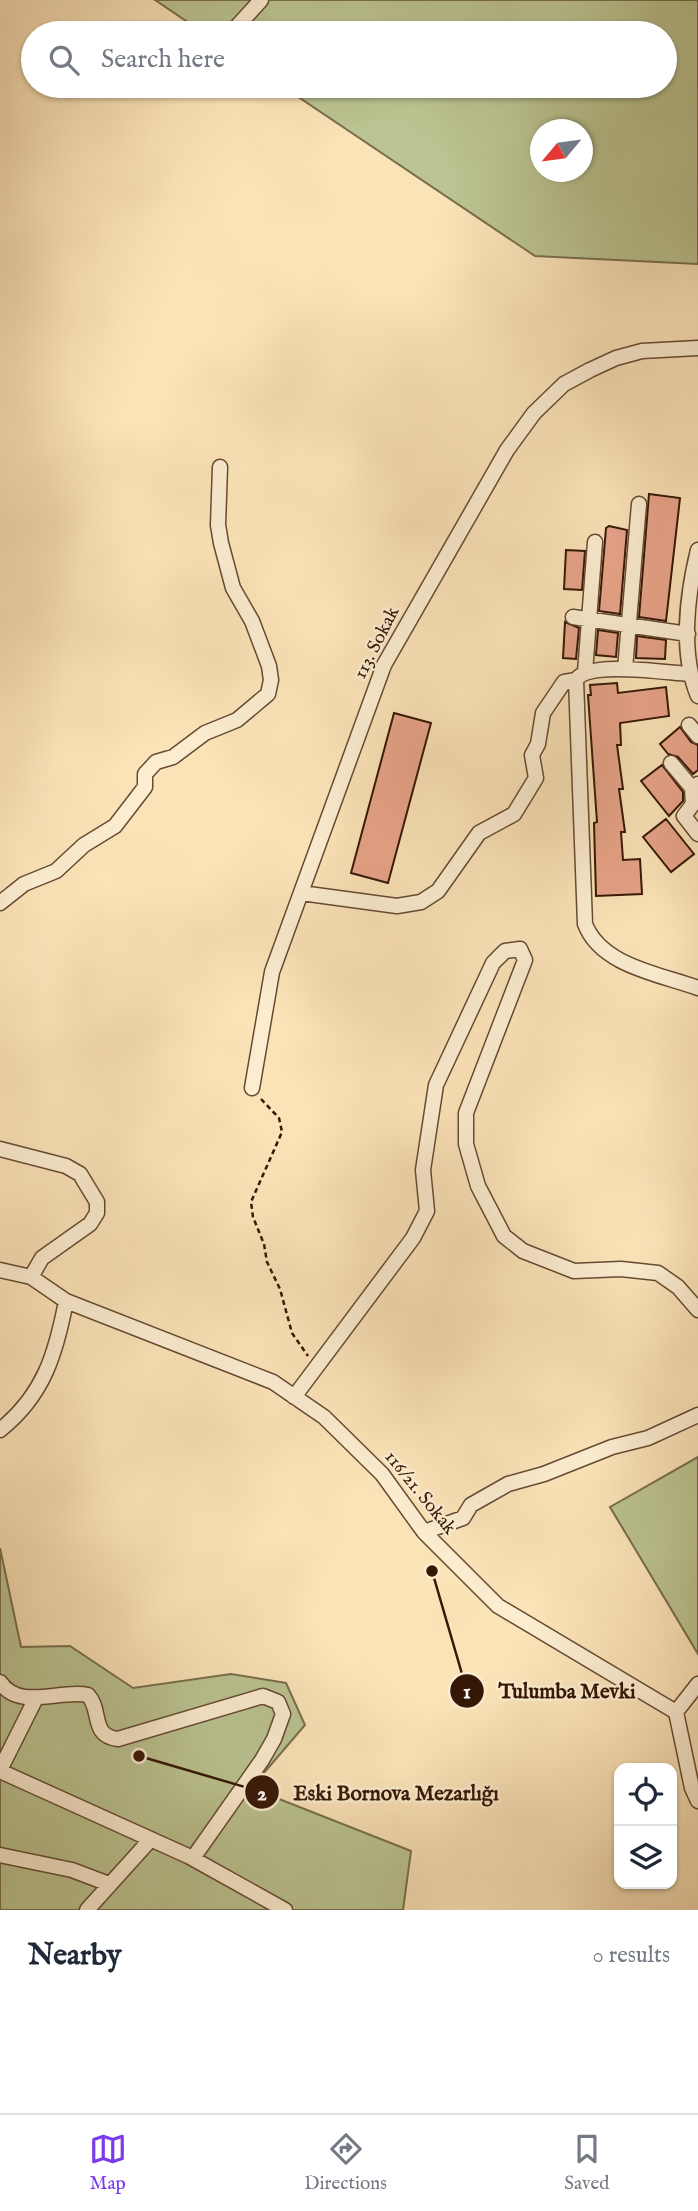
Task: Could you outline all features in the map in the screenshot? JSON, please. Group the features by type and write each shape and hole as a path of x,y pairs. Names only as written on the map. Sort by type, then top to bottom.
{"street":[{"path":"242,21 261,0"},
{"name":"113. Sokak","path":"252,1088 272,972 384,665 507,450 534,413 564,384 616,358 642,351 698,348"},
{"path":"0,903 23,884 56,871 84,845 115,826 135,803 145,787 145,774 156,762 173,757 205,733 237,720 268,694 271,680 265,655 253,621 233,587 221,542 218,525 220,467"},
{"path":"625,669 639,504"},
{"path":"595,542 589,620 580,676 585,924 600,948 621,961 698,988"},
{"path":"698,550 688,634 690,674 698,696"},
{"path":"573,617 688,634"},
{"path":"301,894 397,906 421,902 438,891 479,833 514,814 536,778 531,755 538,744 543,713 564,682 580,676 625,669 690,674"},
{"path":"671,763 695,786 693,804 684,816 698,834"},
{"path":"294,1397 413,1238 427,1211 423,1170 436,1085 493,963 505,951 520,949 525,960 466,1114 466,1144 478,1186 504,1236 523,1251 573,1271 621,1269 658,1273 678,1287 698,1310"},
{"path":"0,1149 66,1166 80,1174 97,1202 97,1213 90,1224 42,1258 31,1277"},
{"name":"116/21. Sokak","path":"0,1270 31,1277 66,1301 273,1382 324,1417 382,1474 424,1532 498,1606 676,1712"},
{"path":"0,1430 27,1404 55,1354 66,1301"},
{"path":"424,1532 463,1518 471,1505 508,1484 544,1474 612,1447 648,1438 698,1415"},
{"path":"0,1682 16,1694 36,1698 88,1695 92,1699 98,1727 103,1734 118,1739 252,1699 272,1697 278,1702 283,1714 274,1740 192,1858"},
{"path":"698,1684 676,1712 692,1788 698,1801"},
{"path":"36,1698 0,1771 192,1858 285,1910"},
{"path":"87,1910 151,1839"},
{"path":"0,1855 62,1867 109,1884"}],"path":[{"path":"252,1088 279,1118 282,1132 251,1202 253,1217 264,1244 267,1262 280,1289 292,1333 302,1351 319,1364"}],"green space":[{"path":"155,0 698,0 698,264 535,256 300,98 677,98 677,21 186,21"},
{"path":"698,1457 698,1654 610,1507"},
{"path":"0,1548 21,1647 70,1646 133,1688 231,1674 286,1683 305,1725 251,1788 411,1851 403,1910 0,1910"}],"building":[{"path":"649,494 680,498 666,621 639,617"},
{"path":"609,526 627,530 620,614 599,611 606,528"},
{"path":"566,550 585,551 582,590 564,589"},
{"path":"565,622 579,628 576,659 563,658"},
{"path":"598,630 618,633 616,657 596,655"},
{"path":"637,636 666,640 665,659 636,658"},
{"path":"617,683 618,693 666,687 669,716 620,723 621,745 617,745 623,789 619,789 625,832 621,832 623,860 640,859 642,894 596,896 594,823 597,822 588,695 591,695 590,685"},
{"path":"394,713 431,723 388,883 351,873"},
{"path":"680,727 691,742 698,745 698,770 693,774 678,757 668,754 660,744"},
{"path":"662,765 683,792 683,801 669,816 641,781"},
{"path":"666,819 694,854 671,872 643,837"}],"place":[{"name":"Tulumba Mevki","path":"432,1571"},
{"name":"Eski Bornova Mezarlığı","path":"139,1756"}]}
